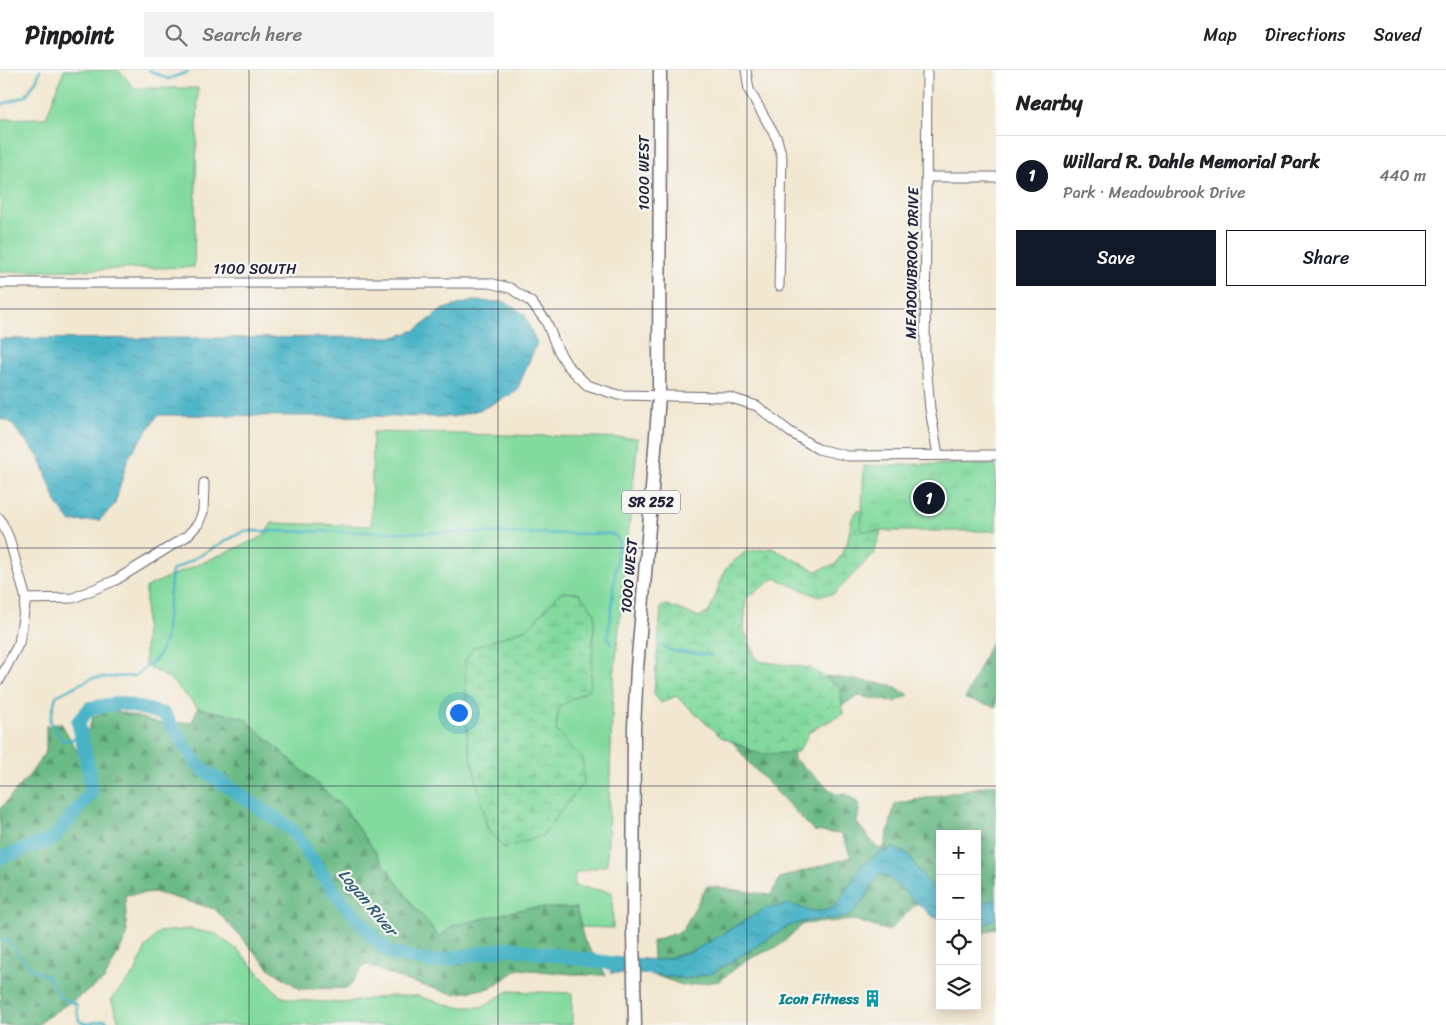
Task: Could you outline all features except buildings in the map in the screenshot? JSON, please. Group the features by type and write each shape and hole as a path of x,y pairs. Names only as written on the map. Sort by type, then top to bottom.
{"main road":[{"name":"1000 WEST","path":"635,1025 633,933 634,728 636,678 659,396 660,70"}],"street":[{"path":"746,70 749,90 778,139 782,158 779,286"},
{"name":"MEADOWBROOK DRIVE","path":"927,70 925,351 930,409 938,455"},
{"path":"927,177 996,177"},
{"name":"1100 SOUTH","path":"0,283 489,283 510,288 531,302 546,321 566,365 587,385 618,395 659,396"},
{"path":"659,396 728,397 757,406 790,432 818,449 848,456 996,455"},
{"path":"26,599 72,598 116,580 187,536 198,524 203,512 204,483"},
{"path":"0,519 9,538 26,599 19,643 0,678"}],"green space":[{"path":"64,70 119,70 134,88 198,88 194,267 0,272 0,119 46,118"},
{"path":"373,432 638,438 613,687 607,865 575,873 574,886 612,892 613,928 581,927 576,908 439,937 412,904 344,809 244,718 198,708 169,678 145,665 146,587 264,536 272,523 371,526"},
{"path":"924,464 996,465 996,531 861,531 864,466"},
{"path":"858,510 871,512 883,525 873,555 834,594 816,596 775,578 746,598 744,630 757,661 810,668 840,688 843,714 810,731 798,752 761,754 721,737 676,696 661,703 654,694 661,607 667,605 699,617 709,612 726,568 745,552 772,548 816,571 836,564 847,544 852,518"},
{"path":"561,592 579,593 595,613 590,689 559,707 556,731 583,759 584,782 542,836 504,848 488,831 467,740 465,660 473,648 528,628"},
{"path":"663,611 739,676 807,684 827,676 891,685 909,695 895,702 859,696 830,711 792,726 794,759 835,794 846,794 860,804 857,823 878,849 884,848 895,804 996,784 996,928 981,932 981,830 936,830 936,912 917,903 889,931 854,920 803,924 779,946 748,959 719,981 685,986 654,975 652,941 682,931 707,886 771,895 780,878 851,857 842,834 814,831 750,764 683,678 668,694 655,682"},
{"path":"996,639 996,707 965,699 990,644"},
{"path":"198,708 244,718 345,809 412,904 439,937 452,926 527,908 576,908 584,940 606,975 582,975 519,969 490,988 454,994 407,981 365,964 348,988 300,989 270,969 215,909 154,892 125,895 127,936 104,980 43,1020 39,1025 0,1025 0,999 2,996 0,994 0,809 31,773 46,751 46,726 61,723 79,754 93,717 112,710 163,724 192,722"},
{"path":"190,929 216,934 239,951 280,996 294,1000 342,1003 389,996 417,996 456,1007 481,1007 509,991 572,993 572,1025 120,1025 111,999 135,973 146,947 159,932"}],"water":[{"path":"473,301 505,302 524,314 537,343 516,392 482,409 453,417 158,415 128,458 115,504 100,520 71,522 57,504 40,458 9,421 0,419 0,339 395,337 416,330 443,309"},
{"path":"893,848 907,853 922,875 936,889 936,918 888,877 879,874 864,900 848,917 807,921 789,926 713,973 685,979 658,975 611,973 611,957 660,960 693,951 766,908 790,904 810,911 823,911 836,906 862,865 878,854"},
{"path":"996,899 996,918 981,927 981,920 981,903"}],"waterway":[{"path":"0,105 26,96 37,79 40,70"},
{"path":"149,70 168,79 188,72 188,70"},
{"path":"81,737 63,741 50,721 56,696 92,678 135,676 158,657 165,640 172,571 244,531 613,534 619,540 608,637 611,644"},
{"path":"661,646 673,651 712,655"},
{"name":"Logan River","path":"0,858 53,839 91,793 90,774 78,722 90,708 121,703 164,714 199,767 292,830 338,897 389,953 433,962 508,948 630,966"},
{"path":"0,940 8,941 32,969 47,976 60,998 76,1004 79,1021 87,1024 106,1020 108,1025"}],"place":[{"name":"Willard R. Dahle Memorial Park","path":"929,498"},
{"name":"Icon Fitness","path":"873,999"}]}
